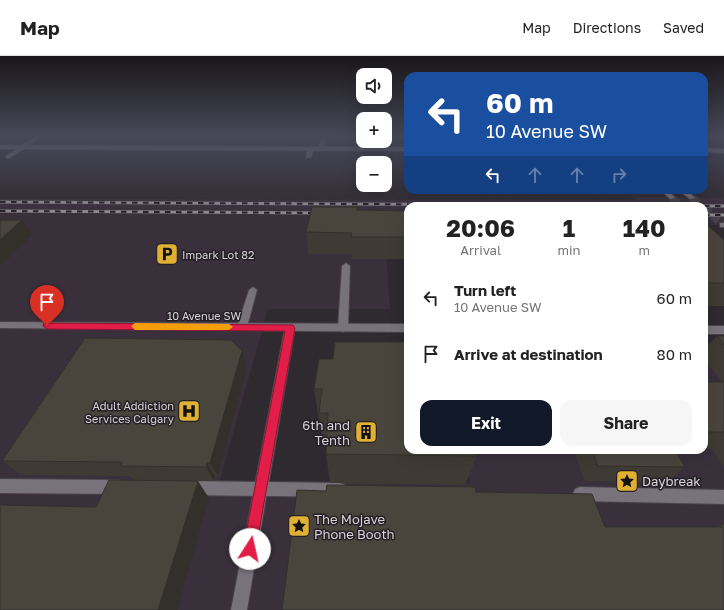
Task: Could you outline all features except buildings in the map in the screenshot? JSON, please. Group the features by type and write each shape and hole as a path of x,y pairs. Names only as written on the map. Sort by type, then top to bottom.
{"main road":[{"path":"668,194 672,198"},
{"path":"687,194 692,198"},
{"path":"343,328 346,266"},
{"path":"242,327 253,290"},
{"name":"10 Avenue SW","path":"0,325 404,328"},
{"path":"239,610 290,328"},
{"path":"708,330 724,330"},
{"path":"0,486 135,487"},
{"path":"175,488 350,490"},
{"path":"564,494 724,497"}],"shaded area":[{"path":"635,197 724,198 724,225 708,225 708,202 404,202 404,228 384,228 390,309 268,309 220,480 470,483 465,454 708,454 708,354 724,354 724,610 0,610 0,199 636,200"}],"tunnel":[{"path":"672,198 676,202"},
{"path":"692,198 696,202"},
{"path":"708,212 723,225"}],"railway":[{"path":"0,202 404,204"},
{"path":"708,206 724,206"},
{"path":"0,211 322,213"},
{"path":"708,215 724,215"}],"slow traffic":[{"path":"135,326 229,327"}],"place":[{"name":"Impark Lot 82","path":"167,254"},
{"name":"Adult Addiction Services Calgary","path":"189,411"},
{"name":"6th and Tenth","path":"366,432"},
{"name":"Daybreak","path":"627,481"},
{"name":"The Mojave Phone Booth","path":"299,526"}],"route":[{"path":"47,326 290,328 250,549"}]}
